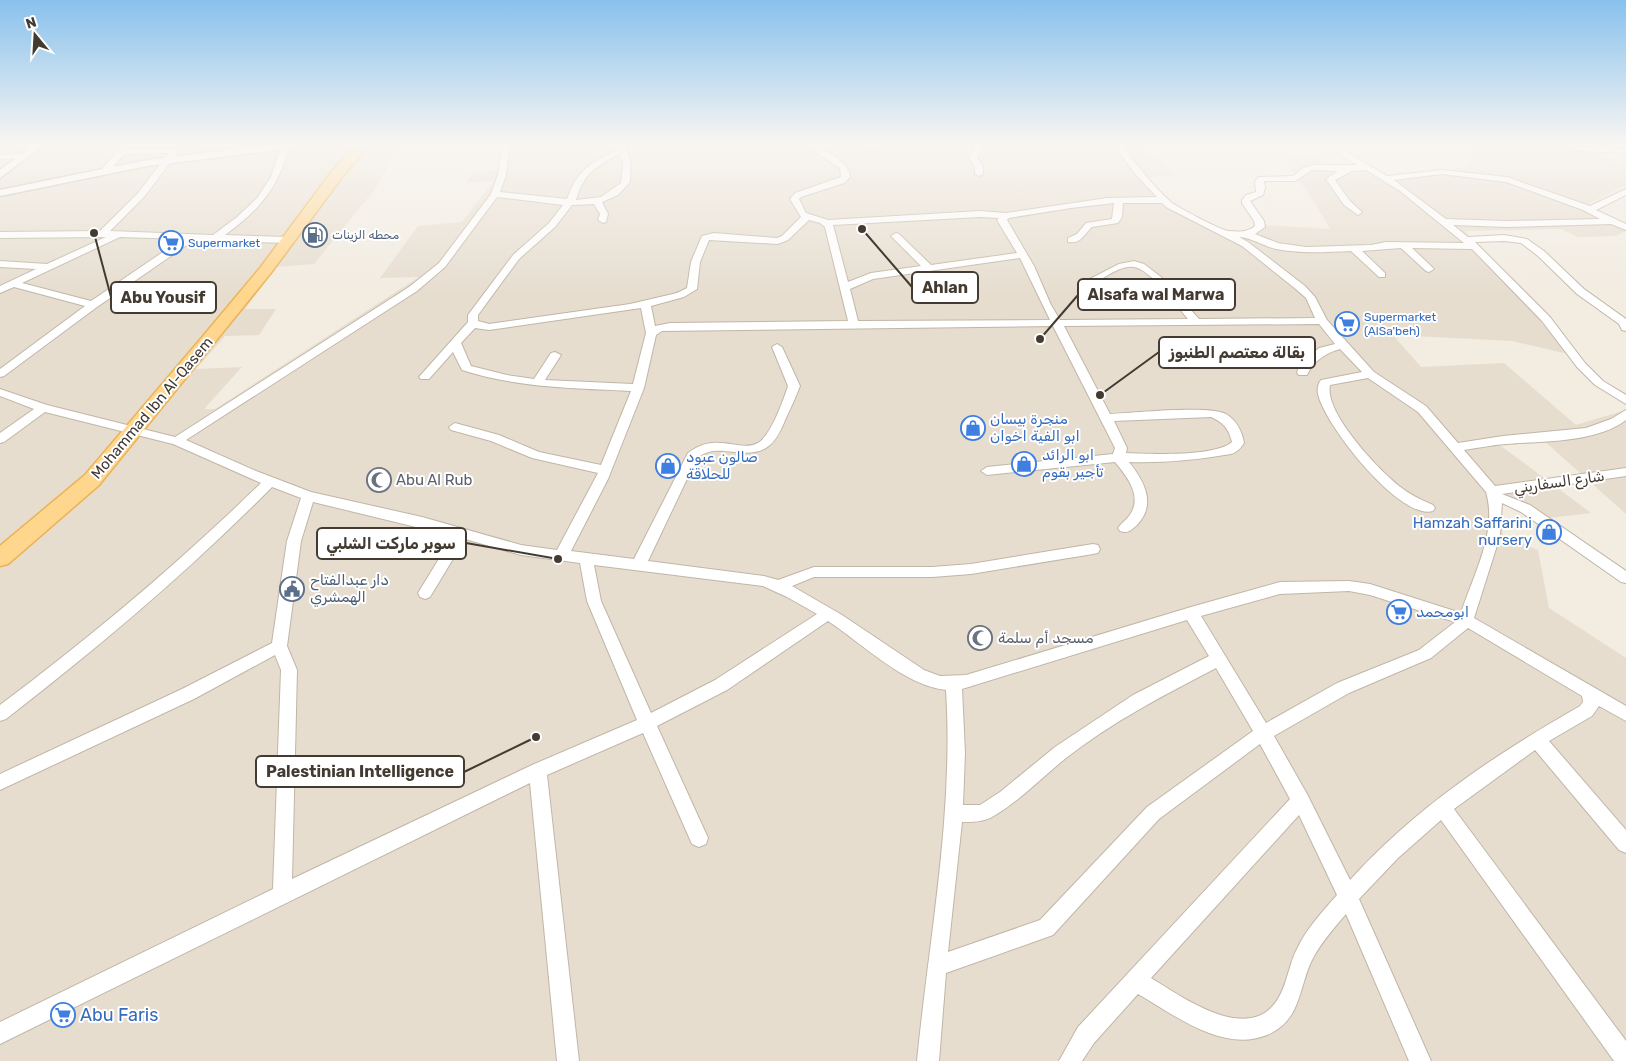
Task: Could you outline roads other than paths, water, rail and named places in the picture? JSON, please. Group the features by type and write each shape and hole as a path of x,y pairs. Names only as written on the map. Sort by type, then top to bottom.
{"main road":[{"name":"Mohammad Ibn Al-Qasem","path":"0,547 68,490 128,429 259,279 324,195"},
{"name":"Mohammad Ibn Al-Qasem","path":"0,558 92,480 128,429"}],"street":[{"path":"102,234 124,214 140,195"},
{"path":"215,238 248,215 266,195"},
{"path":"177,440 428,278 448,258 495,195"},
{"path":"497,195 510,198 570,201 597,201 611,195"},
{"path":"425,377 473,323 473,315 516,257 552,225 573,195"},
{"path":"804,195 795,198 806,217 826,223 980,214 1006,216 1071,205 1164,200"},
{"path":"937,966 1046,928 1152,813 1247,743 1342,688 1425,654 1458,629 1466,620 1494,537 1497,506 1494,494 1457,447 1422,408 1370,374 1322,321 1310,297 1301,288 1245,244 1174,208 1159,195"},
{"path":"1227,234 1253,232 1260,227 1259,221 1246,203 1246,200 1257,195"},
{"path":"1341,195 1347,203 1358,212"},
{"path":"1408,195 1471,243 1555,329 1581,365 1599,383 1626,400"},
{"path":"1547,195 1589,210 1626,227"},
{"path":"1589,210 1621,195"},
{"path":"597,201 604,214 603,220"},
{"path":"1070,240 1081,236 1089,225 1115,220 1118,216 1119,201"},
{"path":"1006,216 1002,220 1022,255 1046,305 1070,345 1121,448 1118,456"},
{"path":"473,323 480,326 489,326 646,304 690,291 692,288 692,270 697,253 705,238 714,236 778,241 785,238 806,217"},
{"path":"1445,222 1516,224 1610,221"},
{"path":"826,223 829,226 854,326"},
{"path":"0,235 102,234 287,240"},
{"path":"1243,234 1276,246 1318,250 1403,245 1458,245 1523,240 1540,252 1576,288 1623,322 1626,328"},
{"path":"0,290 118,235"},
{"path":"896,236 929,268"},
{"path":"0,374 71,323 93,304 192,237"},
{"path":"1403,245 1429,269"},
{"path":"1353,248 1382,275"},
{"path":"845,287 871,276 1022,255"},
{"path":"0,264 49,267"},
{"path":"1087,283 1130,265 1142,266 1152,273 1196,322"},
{"path":"13,284 93,304"},
{"path":"561,556 605,470 638,388 651,333 646,304"},
{"path":"651,333 659,328 670,326 1322,321"},
{"path":"455,343 466,368 484,374 538,382 638,388"},
{"path":"1303,372 1303,368 1323,350 1342,345"},
{"path":"638,566 696,451 716,445 737,449 752,448 762,445 771,437 794,386 777,347"},
{"path":"538,382 555,355"},
{"path":"1370,374 1325,382 1322,389 1326,404 1352,443 1388,484 1403,496 1428,508"},
{"path":"0,392 43,408 177,440 308,496 461,533 521,550 754,579 779,586 848,626 917,675 936,682 954,684 966,682 1191,613 1280,588 1350,586 1370,590 1466,620 1626,714"},
{"path":"0,438 43,408"},
{"path":"988,471 1107,460 1118,456 1192,457 1231,450 1238,442 1230,422 1210,413 1106,418"},
{"path":"1457,447 1502,440 1570,435 1602,428 1621,419 1626,414"},
{"path":"455,427 495,438 536,455 605,470"},
{"path":"1118,456 1131,472 1141,490 1142,506 1134,521 1125,528"},
{"name":"شارع السفاريني","path":"1494,494 1626,472"},
{"path":"0,714 140,601 241,510 270,481"},
{"path":"1494,494 1523,506 1626,578"},
{"path":"282,894 289,670 279,646 294,541 308,496"},
{"path":"426,593 429,583 450,553 461,533"},
{"path":"779,586 814,572 932,572 971,569 1093,549"},
{"path":"586,559 594,601 700,838"},
{"path":"1191,613 1264,733 1301,800 1347,897 1420,1061"},
{"path":"0,1033 282,894 538,771 647,723 721,685 828,614"},
{"path":"0,782 188,694 279,646"},
{"path":"954,814 984,812 1006,798 1061,752 1140,700 1218,659"},
{"path":"928,1061 954,814 958,728 954,684"},
{"path":"1136,981 1214,1024 1241,1030 1265,1025 1287,1005 1305,954 1314,939 1347,897 1380,862 1442,807 1469,786 1537,740 1586,711 1592,703 1588,692"},
{"path":"1537,740 1626,844"},
{"path":"538,771 568,1061"},
{"path":"1070,1061 1086,1035 1301,800"},
{"path":"1442,807 1626,1059"}],"place":[{"name":"Ahlan","path":"862,229"},
{"name":"Abu Yousif","path":"94,233"},
{"name":"محطه الزينات","path":"315,235"},
{"name":"Supermarket","path":"171,243"},
{"name":"Supermarket (AlSa'beh)","path":"1347,324"},
{"name":"Alsafa wal Marwa","path":"1040,339"},
{"name":"بقالة معتصم الطنبوز","path":"1100,395"},
{"name":"منجرة بيسان ابو الفية اخوان","path":"973,428"},
{"name":"ابو الرائد تأجير بقوم","path":"1024,464"},
{"name":"صالون عبود للحلاقة","path":"668,466"},
{"name":"Abu Al Rub","path":"379,480"},
{"name":"Hamzah Saffarini nursery","path":"1549,532"},
{"name":"سوبر ماركت الشلبي","path":"558,559"},
{"name":"دار عبدالفتاح الهمشري","path":"292,589"},
{"name":"ابومحمد","path":"1399,612"},
{"name":"مسجد أم سلمة","path":"980,638"},
{"name":"Palestinian Intelligence","path":"536,737"},
{"name":"Abu Faris","path":"63,1015"}]}
